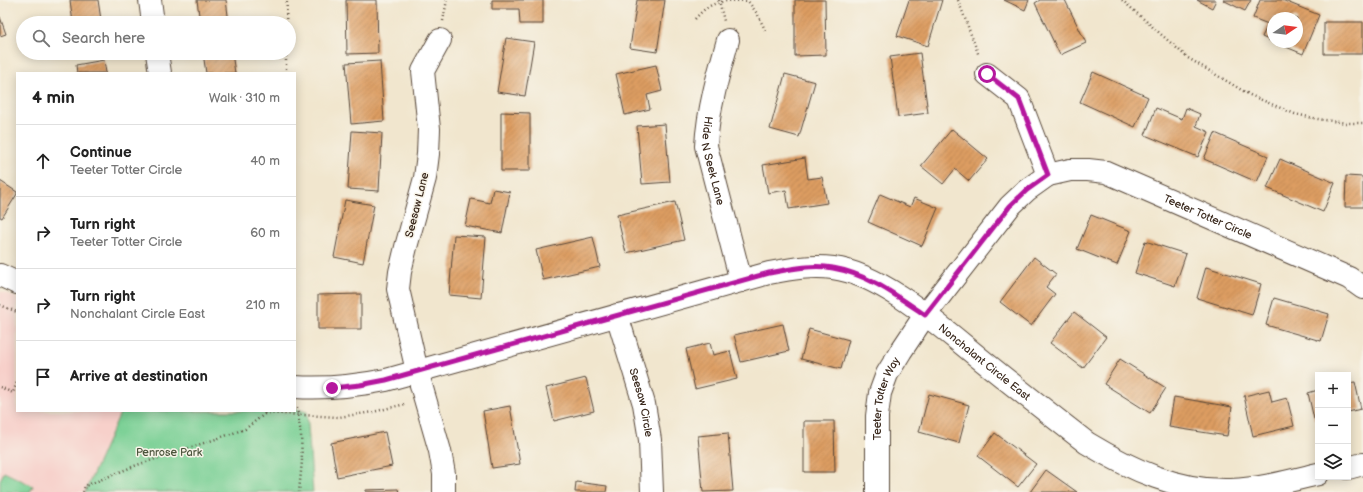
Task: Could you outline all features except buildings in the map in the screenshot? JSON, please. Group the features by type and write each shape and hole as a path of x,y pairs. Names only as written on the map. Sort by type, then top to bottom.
{"street":[{"path":"150,0 152,16"},
{"name":"Seesaw Lane","path":"418,371 398,289 400,272 406,247 425,178 428,154 428,129 423,71 440,40"},
{"name":"Hide N Seek Lane","path":"728,40 717,79 707,125 706,146 741,281"},
{"path":"158,60 160,72"},
{"path":"987,74 1019,99 1048,175"},
{"name":"Teeter Totter Circle","path":"925,315 1010,206 1027,190 1048,175 1070,170 1106,172 1349,278 1363,288"},
{"name":"Nonchalant Circle East","path":"296,387 332,388 386,380 769,273 812,267 833,268 852,272 877,283 925,315 1087,443 1116,460 1144,473 1201,490 1230,490 1262,487 1315,475"},
{"path":"0,275 16,283"},
{"name":"Seesaw Circle","path":"617,315 644,404 650,440 652,492"},
{"name":"Teeter Totter Way","path":"877,492 877,416 880,393 887,374 925,315"},
{"path":"418,371 440,451 444,474 444,492"},
{"path":"1351,467 1363,464"}],"path":[{"path":"286,16 287,0"},
{"path":"695,19 702,10 719,0 748,1 758,15 766,32"},
{"path":"958,0 987,74"},
{"path":"1122,0 1188,58 1250,95 1295,114 1318,120 1363,123"},
{"path":"286,60 286,72"},
{"path":"0,305 16,312"},
{"path":"0,388 13,393 16,385"},
{"path":"296,387 302,461 299,492"},
{"path":"83,492 85,486 137,465 245,428 266,413 339,417 373,412 410,403"}],"shaded area":[{"path":"0,291 16,298 16,412 121,412 85,492 0,492"}],"green space":[{"name":"Penrose Park","path":"296,408 307,412 313,492 85,492 121,412 296,412"},
{"path":"4,472 33,486 30,492 0,492 0,480"}],"route":[{"path":"332,388 386,380 769,273 792,269 812,267 833,268 852,272 877,283 925,315 1010,206 1027,190 1048,175 1019,99 987,74"}]}
